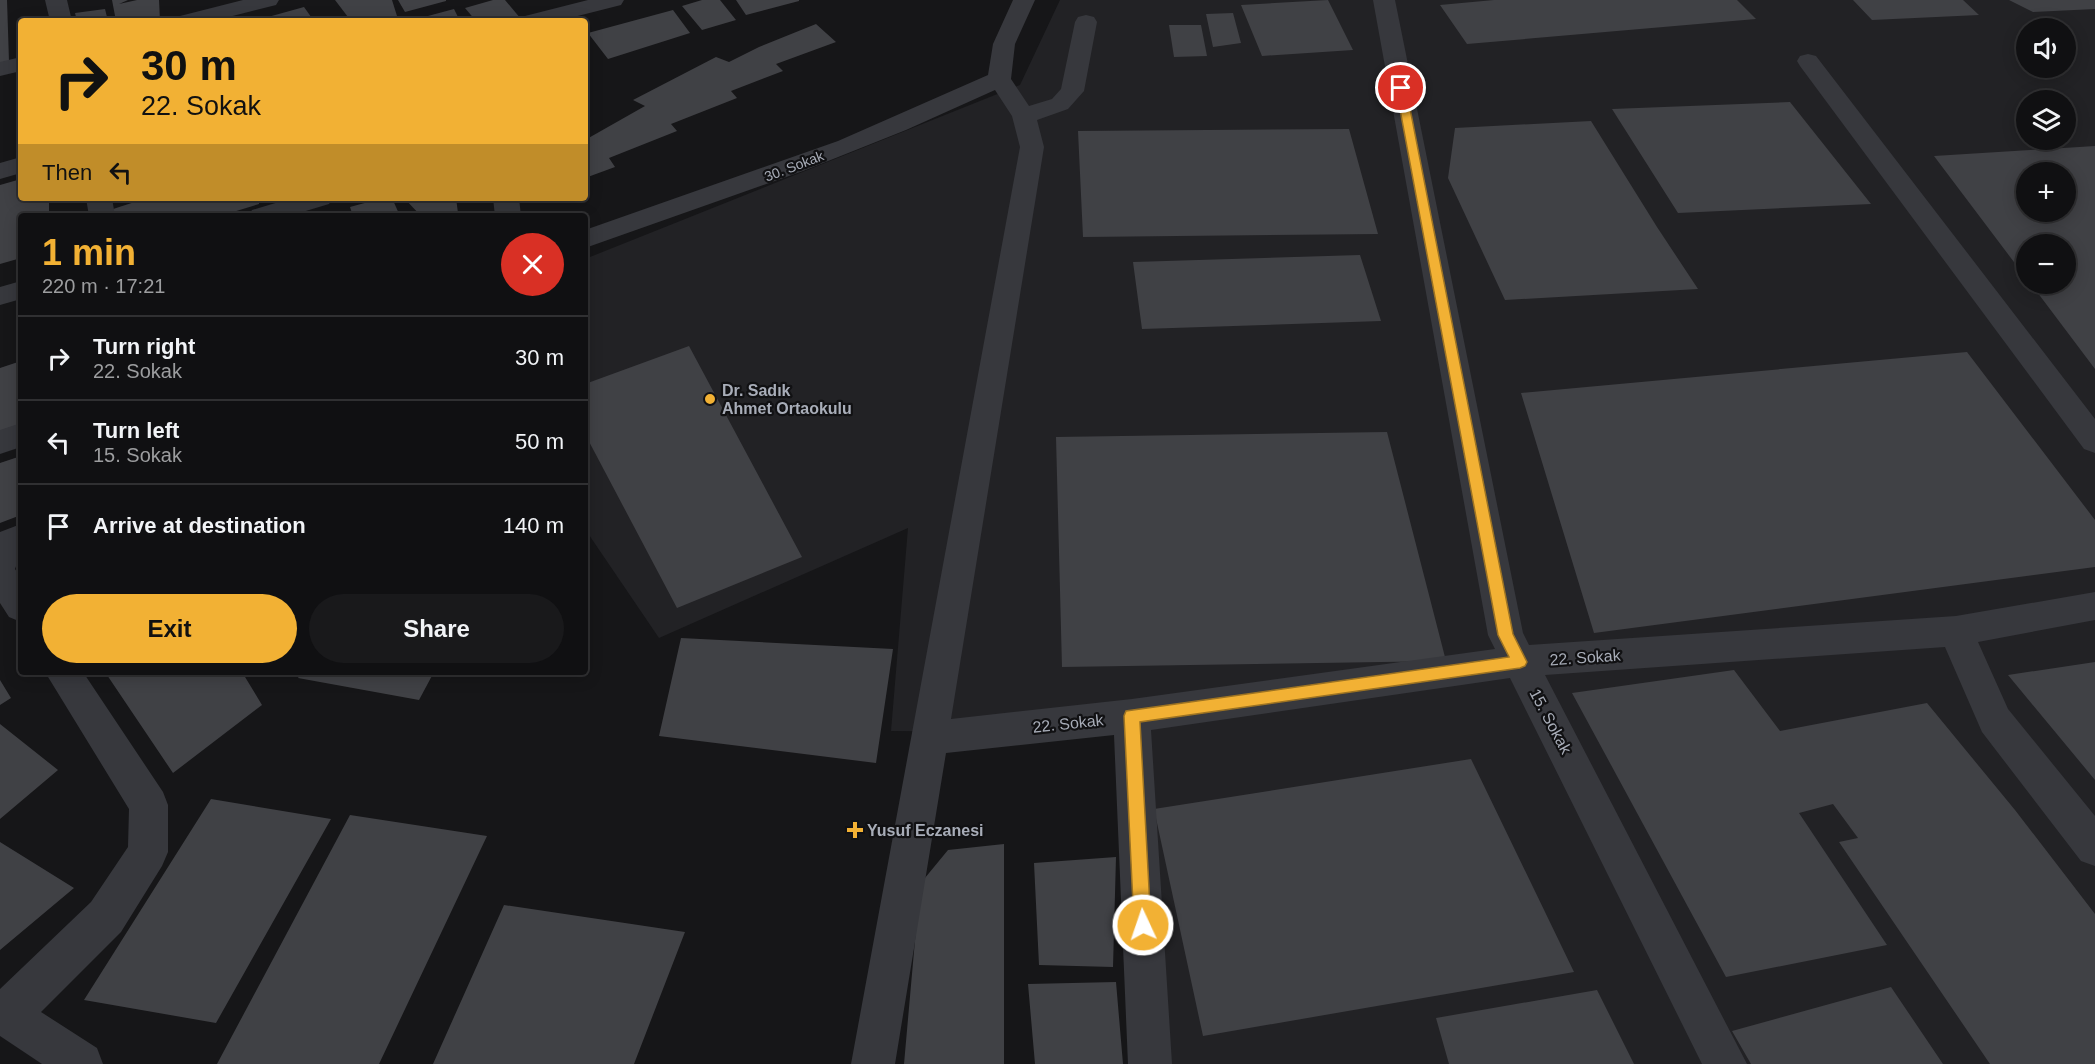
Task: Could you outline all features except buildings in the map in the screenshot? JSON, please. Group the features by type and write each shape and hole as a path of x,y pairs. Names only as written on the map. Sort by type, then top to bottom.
{"street":[{"path":"56,0 60,18"},
{"path":"199,18 268,0"},
{"path":"537,18 552,7 613,0"},
{"path":"873,1064 1032,147 1024,116 999,79 1004,44 1024,0"},
{"name":"15. Sokak","path":"1384,0 1506,635 1725,1064"},
{"path":"1024,116 1060,104 1072,91 1086,22"},
{"path":"1808,61 2095,441"},
{"path":"0,69 18,65"},
{"name":"30. Sokak","path":"588,238 783,171 953,102 999,79"},
{"path":"0,171 18,166"},
{"path":"271,213 310,201"},
{"path":"0,296 18,291"},
{"path":"0,442 18,436"},
{"path":"0,566 7,544 18,538"},
{"path":"0,574 18,602"},
{"name":"22. Sokak","path":"931,738 1132,716 1520,662 1956,631 2095,606"},
{"path":"1956,631 1995,720 2095,847"},
{"path":"65,675 149,805 148,852 106,917 3,1013 81,1064"},
{"path":"1132,716 1150,1064"}],"shaded area":[{"path":"1060,0 2095,0 2095,1064 1149,1064 1146,733 891,731 908,528 659,638 588,533 588,258 1020,85"}],"place":[{"name":"Dr. Sadık Ahmet Ortaokulu","path":"710,399"},
{"name":"Yusuf Eczanesi","path":"855,830"}],"route":[{"path":"1143,925 1132,716 1520,662 1506,635 1401,88"}]}
